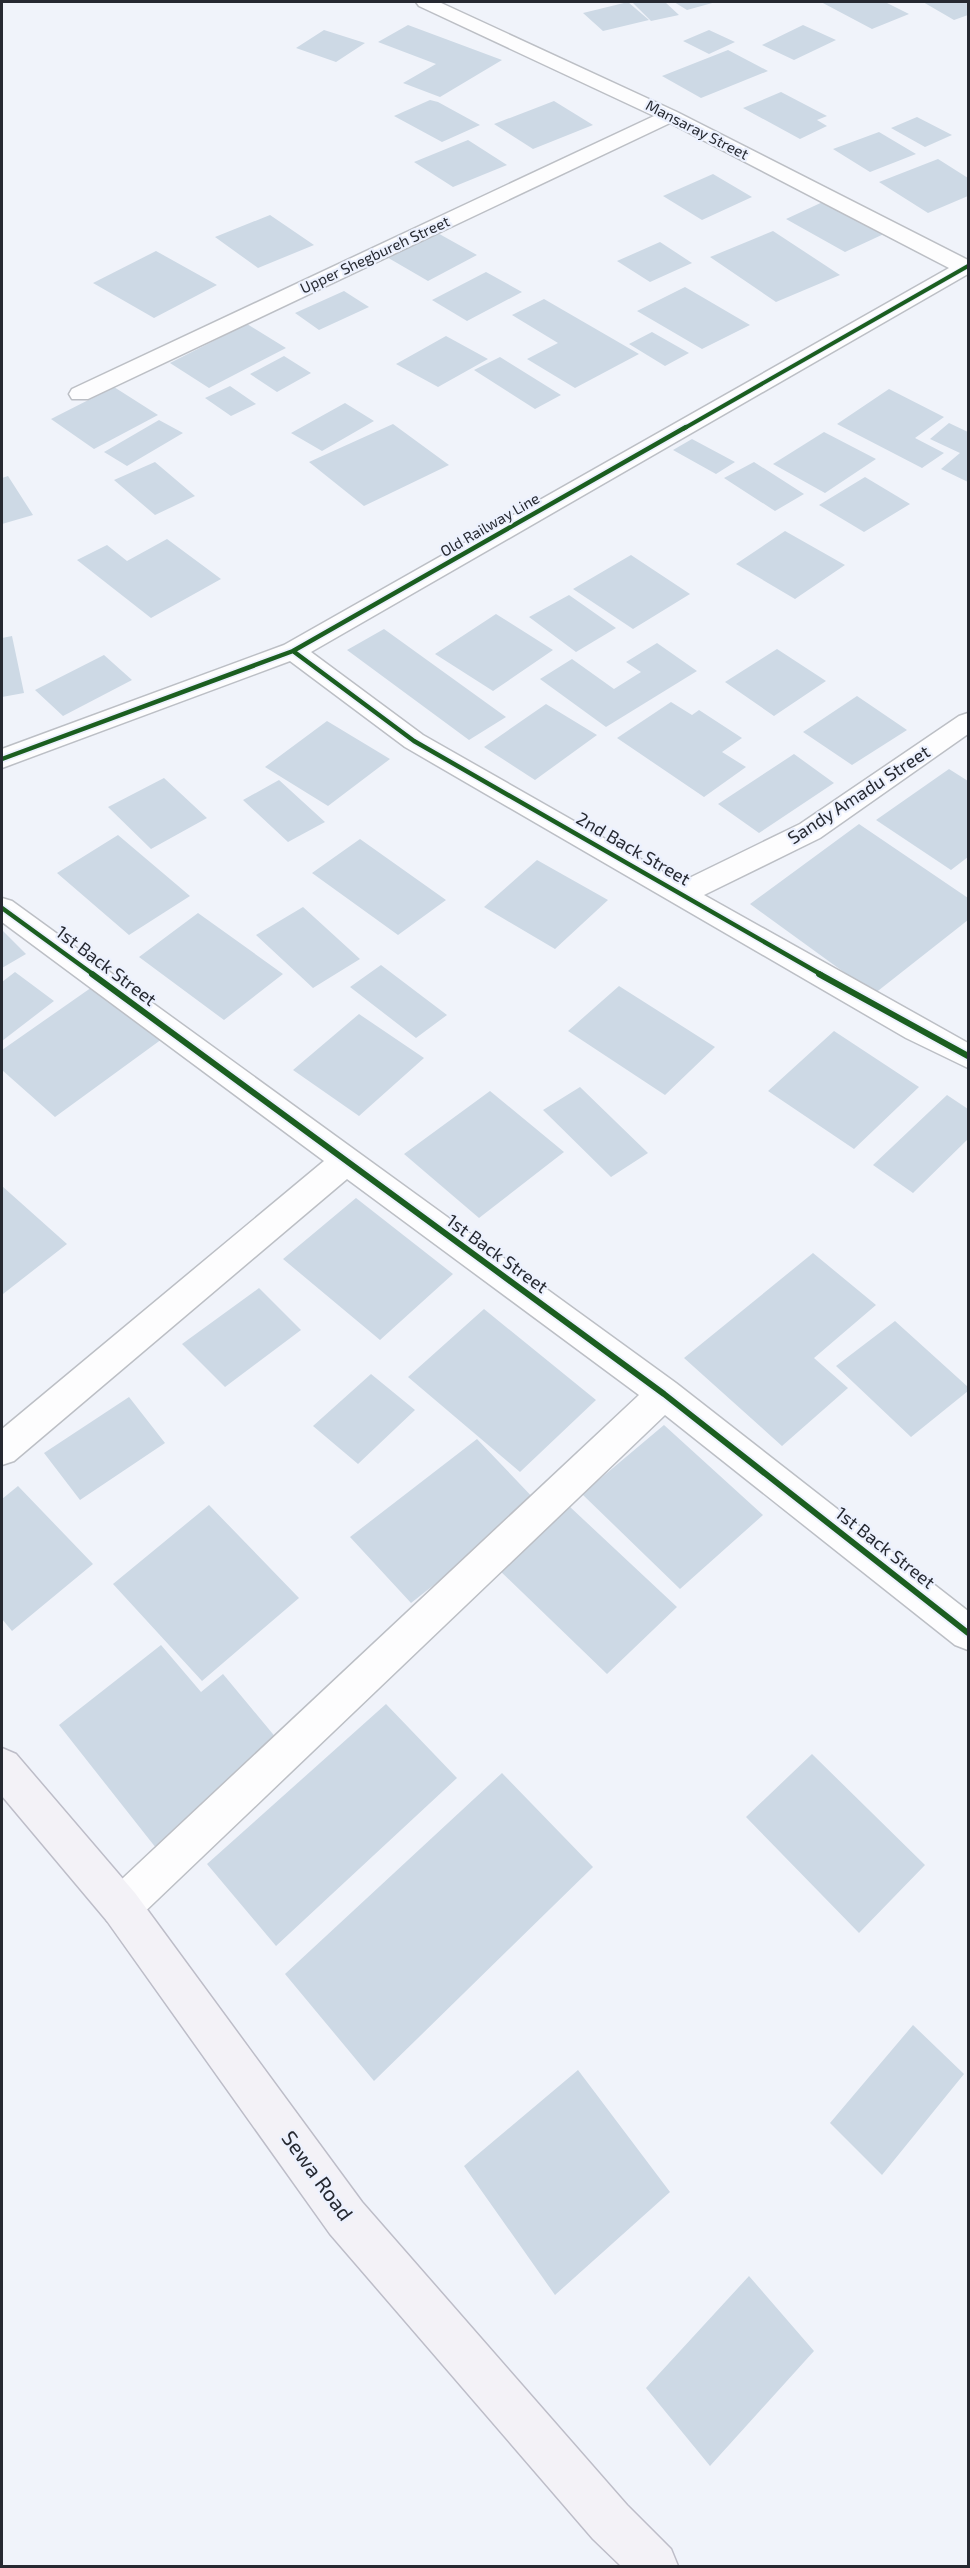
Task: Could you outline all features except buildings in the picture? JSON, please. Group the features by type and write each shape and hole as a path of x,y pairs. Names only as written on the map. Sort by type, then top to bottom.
{"main road":[{"name":"Sewa Road","path":"2,1767 121,1907 346,2218 610,2522 654,2566"}],"street":[{"name":"Mansaray Street","path":"425,2 670,116 966,266"},
{"name":"Upper Shegbureh Street","path":"80,394 670,116"},
{"name":"Old Railway Line","path":"2,759 293,651 966,266"},
{"name":"2nd Back Street","path":"293,651 414,741 917,1030 969,1056"},
{"name":"Sandy Amadu Street","path":"681,894 810,831 969,723"},
{"name":"1st Back Street","path":"2,908 664,1394 969,1633"},
{"path":"2,1450 345,1162"},
{"path":"121,1907 664,1394"}],"cycle path":[{"path":"2,759 293,651 968,266"},
{"path":"293,651 414,741 917,1030 968,1056"},
{"path":"2,908 664,1394 968,1633"}]}
